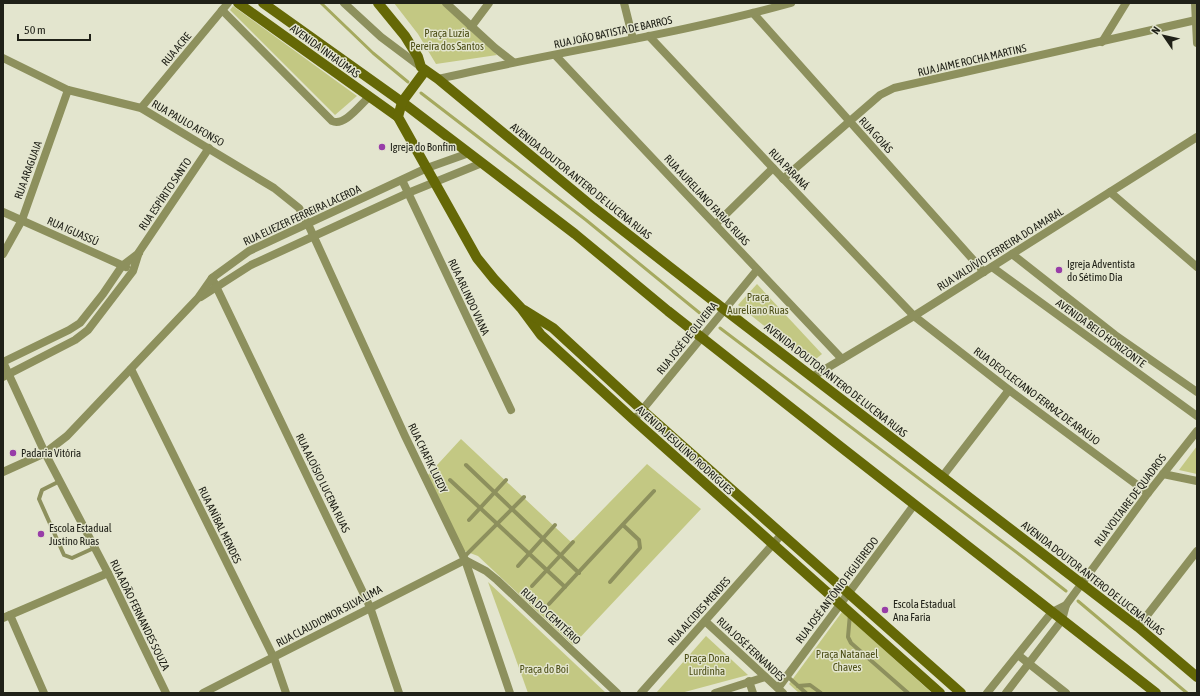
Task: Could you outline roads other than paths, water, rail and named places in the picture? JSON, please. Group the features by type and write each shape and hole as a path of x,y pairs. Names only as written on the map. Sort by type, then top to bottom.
{"main road":[{"name":"AVENIDA INHAÚMAS","path":"238,3 398,117"},
{"name":"AVENIDA INHAÚMAS","path":"263,3 402,102"},
{"path":"378,3 405,36 418,57 423,69 402,102 398,117"},
{"name":"AVENIDA DOUTOR ANTERO DE LUCENA RUAS","path":"423,69 438,79 593,207 1138,627 1197,677"},
{"path":"402,102 575,234 914,505 1156,693"},
{"name":"AVENIDA JESULINO RODRIGUES","path":"398,117 428,168 477,258 521,308 541,335 840,604"},
{"name":"AVENIDA JESULINO RODRIGUES","path":"521,308 552,328 642,410 849,592"},
{"path":"849,592 961,693"},
{"path":"840,604 940,693"}],"street":[{"name":"RUA ACRE","path":"141,108 228,3"},
{"path":"344,3 381,37 423,69"},
{"path":"446,3 471,28 513,62"},
{"path":"471,28 488,3"},
{"path":"624,3 632,39"},
{"name":"RUA JOÃO BATISTA DE BARROS","path":"438,79 513,62 556,56 753,14 791,3"},
{"path":"1102,42 1126,3"},
{"path":"1195,3 1197,43"},
{"path":"222,10 332,121 338,122 344,120 369,97"},
{"name":"RUA GOIÁS","path":"753,14 984,272"},
{"name":"RUA JAIME ROCHA MARTINS","path":"783,179 880,95 894,88 1196,20"},
{"name":"RUA PARANÁ","path":"650,36 783,179 914,316"},
{"name":"RUA AURELIANO FARIAS RUAS","path":"556,56 842,359"},
{"name":"RUA PAULO AFONSO","path":"3,58 68,90 141,108 279,192 299,208 313,237"},
{"name":"RUA ARAGUAIA","path":"3,254 22,220 68,90"},
{"name":"RUA VALDÍVIO FERREIRA DO AMARAL","path":"812,377 914,316 1197,137"},
{"name":"RUA ESPÍRITO SANTO","path":"6,375 75,340 88,330 133,270 139,252 209,148"},
{"name":"RUA ELIEZER FERREIRA LACERDA","path":"3,472 45,453 67,436 198,298 212,278 249,251 428,168 468,153"},
{"name":"RUA ELIEZER FERREIRA LACERDA","path":"198,298 251,265 408,193 482,164"},
{"path":"716,224 773,168"},
{"name":"RUA ARLINDO VIANA","path":"402,180 511,410"},
{"path":"1110,192 1197,267"},
{"name":"RUA IGUASSÚ","path":"3,212 133,270"},
{"name":"RUA CHAFIK LUEDY","path":"313,237 405,436 465,558 510,693"},
{"name":"RUA ESPÍRITO SANTO","path":"3,362 69,330 80,323 103,294 122,266 139,252"},
{"name":"AVENIDA BELO HORIZONTE","path":"1012,254 1115,335 1197,392"},
{"name":"AVENIDA BELO HORIZONTE","path":"992,267 1197,416"},
{"name":"RUA JOSÉ DE OLIVEIRA","path":"634,420 757,270"},
{"name":"RUA ALOÍSIO LUCENA RUAS","path":"212,278 370,607 400,693"},
{"name":"RUA DEOCLECIANO FERRAZ DE ARAÚJO","path":"914,316 1009,390 1148,493"},
{"name":"RUA ADÃO FERNANDES SOUZA","path":"3,362 6,375 45,453 95,547 166,693"},
{"name":"RUA ANÍBAL MENDES","path":"131,369 274,658 286,693"},
{"path":"942,477 1009,390"},
{"name":"RUA VOLTAIRE DE QUADROS","path":"1066,605 1148,493 1197,431"},
{"path":"1163,474 1197,481"},
{"name":"RUA JOSÉ ANTÔNIO FIGUEIREDO","path":"780,691 787,676 914,505"},
{"name":"RUA ALCIDES MENDES","path":"641,693 782,534"},
{"path":"1138,627 1197,551"},
{"name":"RUA CLAUDIONOR SILVA LIMA","path":"203,693 274,658 465,558"},
{"name":"RUA DO CEMITÉRIO","path":"465,558 497,580 617,693"},
{"path":"44,693 6,617 108,573"},
{"path":"987,693 1052,612 1066,605"},
{"path":"1006,693 1062,620 1066,605"},
{"name":"RUA JOSÉ FERNANDES","path":"705,621 780,691"},
{"path":"1018,655 1066,693"},
{"path":"715,693 765,677"},
{"path":"749,682 753,693"}],"lane":[{"path":"466,465 579,572"},
{"path":"450,480 565,587"},
{"path":"469,520 506,480"},
{"path":"60,481 42,490 38,499 64,555 72,558 95,547"},
{"path":"549,604 654,491"},
{"path":"465,558 524,497"},
{"path":"518,566 555,525"},
{"path":"610,582 640,548 638,540 623,525"},
{"path":"532,586 573,542"},
{"path":"850,614 848,637 851,643 908,693"},
{"path":"787,676 806,693"},
{"path":"798,686 810,685 821,693"}],"waterway":[{"path":"321,3 373,53 408,82"},
{"path":"421,93 586,220 707,319"},
{"path":"720,328 1066,591"},
{"path":"1078,601 1187,693"}],"place":[{"name":"Igreja do Bonfim","path":"382,147"},
{"name":"Igreja Adventista do Sétimo Dia","path":"1059,270"},
{"name":"Padaria Vitória","path":"13,453"},
{"name":"Escola Estadual Justino Ruas","path":"41,534"},
{"name":"Escola Estadual Ana Faria","path":"885,610"}],"park label":[{"name":"Praça Luzia Pereira dos Santos","path":"447,39"},
{"name":"Praça Aureliano Ruas","path":"758,303"},
{"name":"Praça Natanael Chaves","path":"847,660"},
{"name":"Praça Dona Lurdinha","path":"707,664"},
{"name":"Praça do Boi","path":"544,669"}]}
